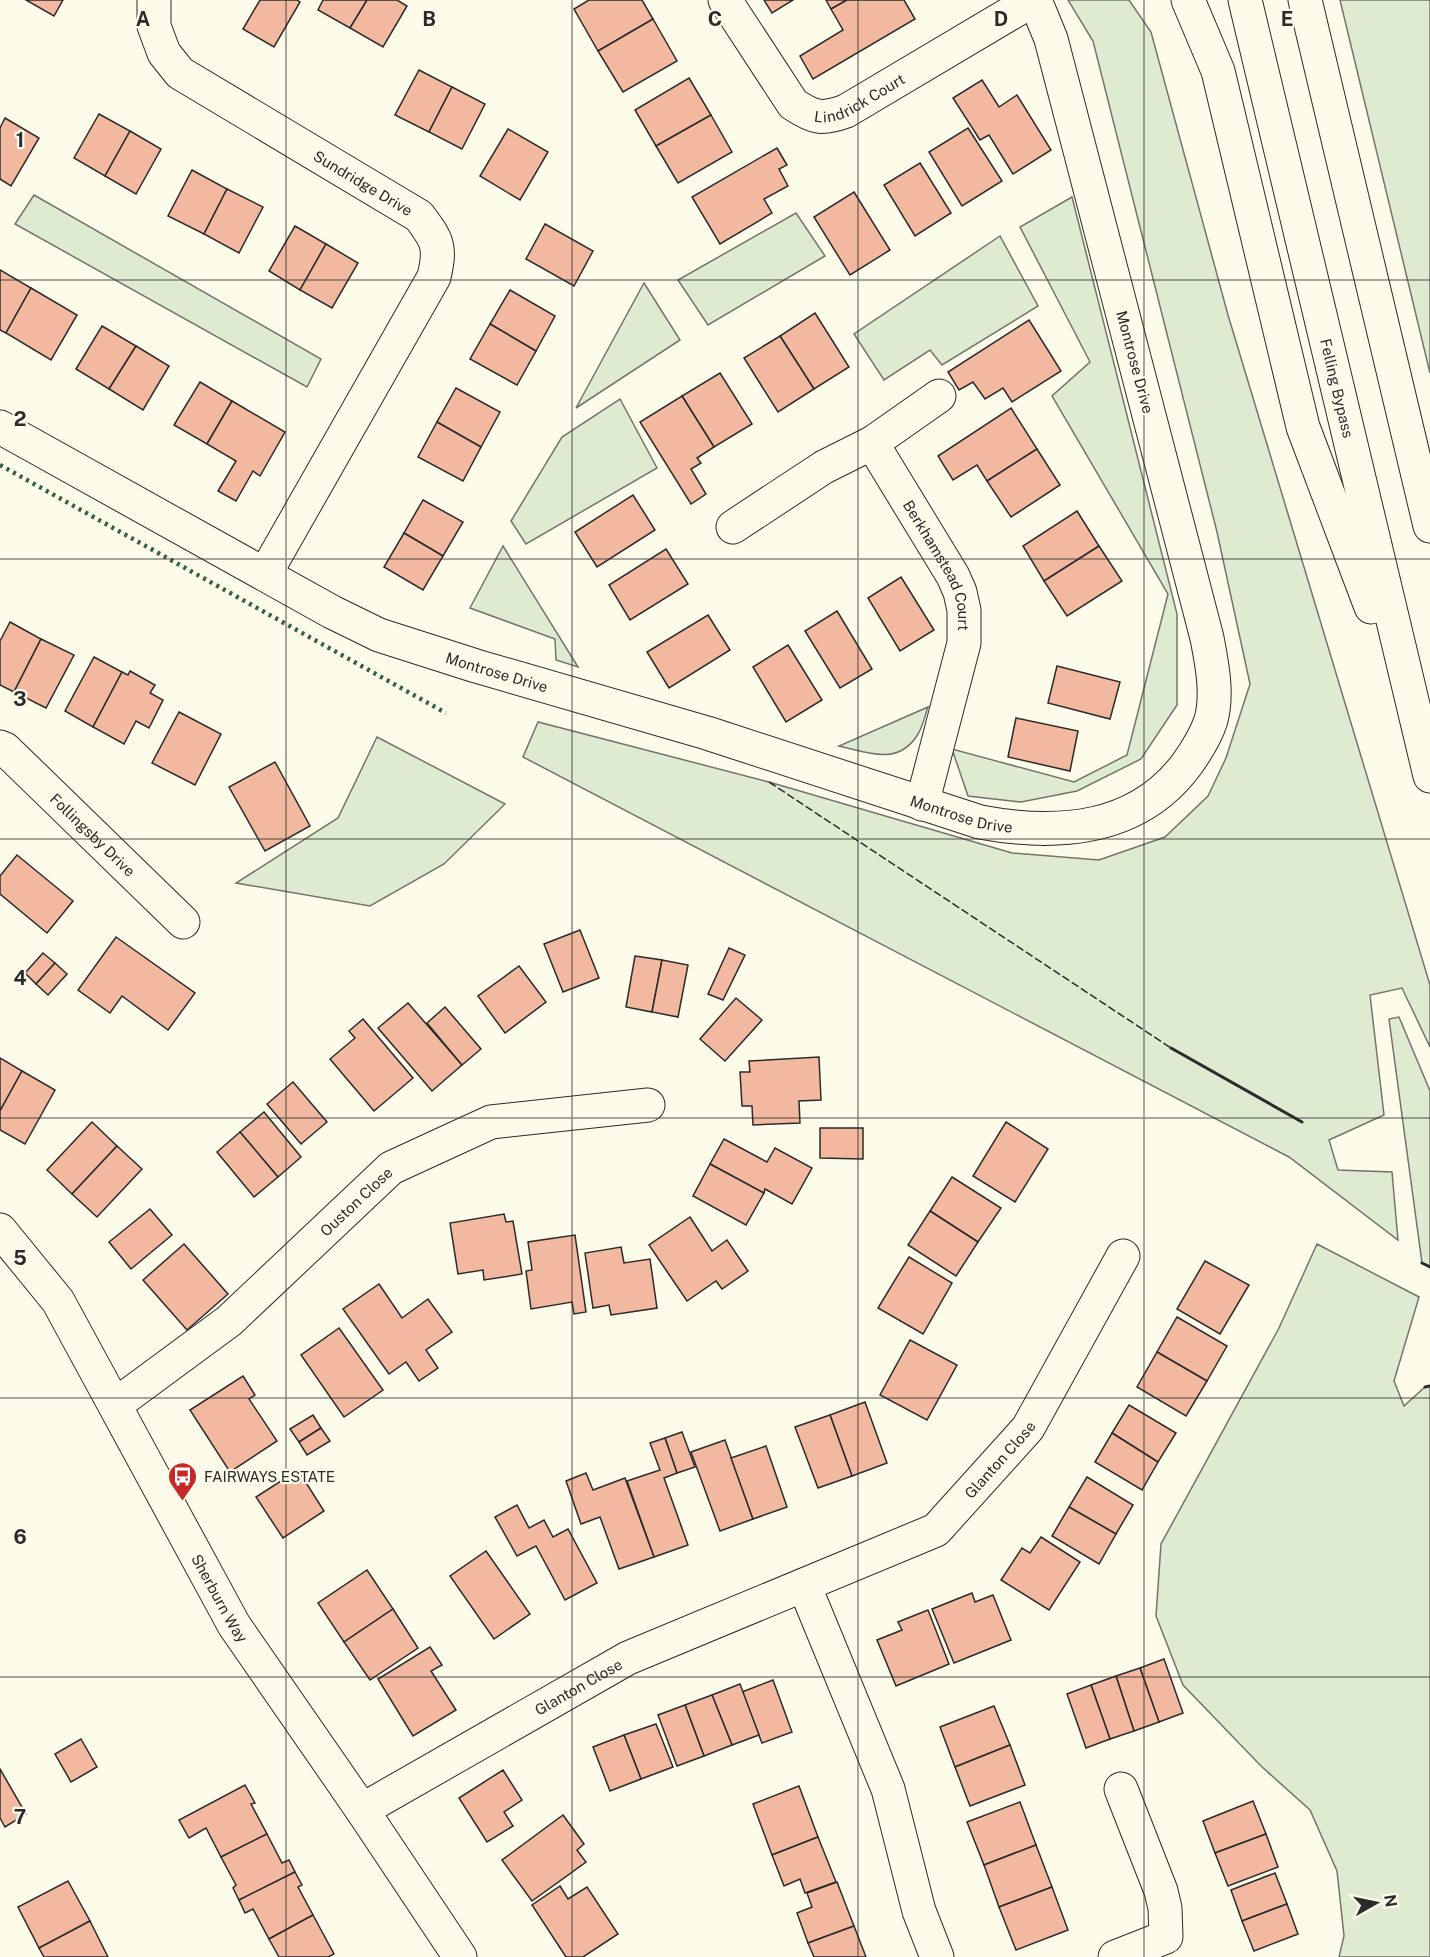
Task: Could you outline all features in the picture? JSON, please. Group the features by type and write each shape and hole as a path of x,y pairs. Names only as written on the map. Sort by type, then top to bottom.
{"main road":[{"name":"Sundridge Drive","path":"154,0 154,26 164,53 180,73 419,216 433,234 439,256 434,277 266,574"},
{"name":"Lindrick Court","path":"725,0 792,104 810,115 828,118 846,111 1034,0"},
{"name":"Montrose Drive","path":"0,427 332,612 378,635 707,733 980,822 1007,827 1054,830 1084,827 1115,818 1139,807 1161,792 1180,774 1199,747 1211,719 1214,694 1212,665 1207,638 1051,39 1034,0"},
{"path":"1188,0 1218,71 1303,427 1421,737"},
{"name":"Felling Bypass","path":"1245,0 1430,776"},
{"path":"1305,0 1430,526"},
{"path":"733,526 824,467 872,443 939,396"},
{"name":"Berkhamstead Court","path":"872,443 953,576 964,610 964,643 922,804"},
{"name":"Follingsby Drive","path":"0,747 5,749 183,922"},
{"name":"Ouston Close","path":"115,1405 229,1321 391,1168 491,1122 648,1105"},
{"name":"Sherburn Way","path":"0,1230 58,1302 234,1625 460,1957"},
{"name":"Glanton Close","path":"362,1810 628,1658 936,1530 1029,1428 1123,1256"},
{"path":"804,1585 888,1789 919,1911 937,1957"},
{"path":"1115,1957 1166,1937 1165,1908 1161,1892 1121,1789"}],"green space":[{"path":"1068,0 1129,0 1151,32 1228,315 1430,985 1430,1047 1402,988 1370,995 1384,1115 1329,1140 1338,1170 1392,1172 1398,1240 1289,1157 523,757 538,722 769,782 1012,853 1099,860 1165,837 1208,796 1226,758 1250,684 1217,532 1093,41"},
{"path":"1340,0 1430,0 1430,373"},
{"path":"34,195 321,359 307,387 15,224"},
{"path":"1072,197 1177,614 1177,705 1141,759 1077,791 1021,802 968,796 952,749 1074,782 1127,755 1168,594 1052,396 1090,362 1020,227"},
{"path":"796,213 825,256 708,325 678,280"},
{"path":"1000,236 1038,306 942,365 930,350 884,380 854,334"},
{"path":"644,283 680,340 576,408"},
{"path":"620,399 657,468 526,544 511,521 562,437"},
{"path":"503,546 578,667 556,660 555,639 470,608"},
{"path":"928,707 918,734 902,750 882,755 839,746"},
{"path":"377,737 505,804 444,864 370,906 236,883 338,818"},
{"path":"1399,1017 1430,1091 1430,1267 1422,1263 1389,1019"},
{"path":"1317,1244 1419,1297 1394,1381 1404,1406 1425,1387 1430,1386 1430,1957 1339,1957 1344,1936 1337,1871 1310,1810 1261,1766 1183,1685 1156,1616 1161,1544 1279,1328"}],"building":[{"path":"26,0 63,0 54,16"},
{"path":"260,0 297,0 300,2 274,47 243,29"},
{"path":"323,0 367,0 350,28 318,10"},
{"path":"367,0 397,0 407,6 383,47 350,28"},
{"path":"589,0 642,0 653,19 598,51 574,9"},
{"path":"764,0 793,0 772,13"},
{"path":"826,0 847,0 831,9"},
{"path":"847,0 904,0 915,19 813,79 800,56 843,30 831,9"},
{"path":"653,19 677,61 623,92 598,51"},
{"path":"419,70 452,87 429,132 395,115"},
{"path":"689,78 711,115 656,146 635,110"},
{"path":"982,80 999,107 1017,95 1051,150 1013,174 989,135 980,140 953,98"},
{"path":"452,87 485,104 462,149 429,132"},
{"path":"99,114 130,131 105,176 74,158"},
{"path":"711,115 732,152 678,183 656,146"},
{"path":"5,118 39,138 11,186 0,179 0,128"},
{"path":"968,128 1002,181 962,206 929,152"},
{"path":"508,129 548,152 520,200 480,176"},
{"path":"130,131 161,149 136,194 105,176"},
{"path":"777,148 787,165 779,169 788,186 764,199 772,213 720,244 692,197"},
{"path":"920,163 951,213 915,236 884,185"},
{"path":"192,170 227,189 204,234 168,216"},
{"path":"227,189 263,207 239,253 204,234"},
{"path":"854,192 890,250 850,275 814,217"},
{"path":"545,224 593,251 574,286 526,259"},
{"path":"295,226 326,244 300,290 269,271"},
{"path":"326,244 358,263 332,308 300,290"},
{"path":"0,270 31,288 6,333 0,330"},
{"path":"31,288 77,315 51,360 6,333"},
{"path":"510,290 555,316 536,351 490,324"},
{"path":"815,313 849,367 814,389 780,336"},
{"path":"1029,320 1061,371 1012,402 1003,388 985,399 973,382 959,390 948,372"},
{"path":"490,324 536,351 517,385 470,359"},
{"path":"102,326 136,346 109,389 76,369"},
{"path":"780,336 814,389 778,412 744,358"},
{"path":"136,346 169,366 143,410 109,389"},
{"path":"720,373 752,424 714,447 682,396"},
{"path":"200,382 232,401 207,444 174,425"},
{"path":"456,388 500,412 481,447 437,422"},
{"path":"682,396 714,447 697,458 701,463 691,469 706,494 691,504 640,422"},
{"path":"232,401 285,432 260,476 253,471 236,501 218,491 236,461 207,444"},
{"path":"1011,408 1037,449 987,481 977,465 953,480 938,456"},
{"path":"437,422 481,447 463,481 418,457"},
{"path":"1037,449 1060,485 1011,517 987,481"},
{"path":"633,495 655,530 597,567 575,532"},
{"path":"423,500 463,522 443,556 404,533"},
{"path":"1077,511 1099,546 1044,581 1023,546"},
{"path":"404,533 443,556 423,590 384,567"},
{"path":"1099,546 1122,581 1067,616 1044,581"},
{"path":"666,549 688,584 630,620 609,585"},
{"path":"901,577 934,630 900,651 868,598"},
{"path":"837,611 872,669 840,688 805,631"},
{"path":"708,615 730,650 669,688 647,652"},
{"path":"10,622 41,639 14,692 0,685 0,641"},
{"path":"41,639 74,655 46,708 14,692"},
{"path":"788,645 822,700 786,722 753,667"},
{"path":"94,657 122,672 93,727 65,711"},
{"path":"1057,666 1120,682 1110,719 1048,703"},
{"path":"130,671 155,685 150,693 163,700 149,728 136,721 124,744 93,727 122,672 128,675"},
{"path":"179,712 221,734 195,785 152,763"},
{"path":"1016,718 1078,731 1070,771 1008,757"},
{"path":"275,762 310,826 265,851 229,787"},
{"path":"17,855 73,901 47,933 0,894 0,876"},
{"path":"580,930 599,978 563,992 544,944"},
{"path":"116,937 195,993 168,1030 122,996 110,1013 78,990"},
{"path":"729,948 745,955 723,1000 708,994"},
{"path":"43,953 55,963 36,984 25,973"},
{"path":"635,956 662,960 652,1012 626,1007"},
{"path":"662,960 688,965 678,1017 652,1012"},
{"path":"55,963 67,974 48,995 36,984"},
{"path":"519,966 546,1002 505,1033 478,996"},
{"path":"736,998 762,1020 725,1061 700,1039"},
{"path":"408,1003 462,1065 432,1091 378,1028"},
{"path":"445,1007 481,1049 462,1065 427,1023"},
{"path":"363,1019 413,1078 374,1111 330,1059 355,1038 349,1031"},
{"path":"819,1057 821,1100 799,1101 800,1123 753,1125 752,1106 742,1106 740,1072 750,1072 749,1061"},
{"path":"0,1058 22,1071 0,1111"},
{"path":"22,1071 55,1090 25,1144 0,1130 0,1111"},
{"path":"293,1082 327,1122 301,1144 267,1104"},
{"path":"264,1112 301,1157 278,1177 240,1132"},
{"path":"92,1122 117,1146 72,1194 47,1170"},
{"path":"1006,1122 1048,1149 1015,1202 973,1176"},
{"path":"820,1128 863,1128 863,1159 820,1158"},
{"path":"240,1132 278,1177 254,1197 217,1152"},
{"path":"724,1139 767,1162 775,1148 812,1168 792,1204 765,1189 764,1193 710,1164"},
{"path":"117,1146 142,1169 97,1217 72,1194"},
{"path":"710,1164 764,1193 746,1225 693,1196"},
{"path":"952,1177 1001,1208 978,1242 930,1211"},
{"path":"150,1209 172,1235 131,1269 109,1242"},
{"path":"930,1211 978,1242 956,1276 908,1245"},
{"path":"504,1214 506,1222 513,1221 522,1274 484,1280 483,1270 458,1274 450,1223"},
{"path":"690,1217 712,1251 727,1240 748,1271 722,1289 716,1281 687,1301 649,1245"},
{"path":"575,1235 586,1312 574,1314 572,1302 531,1309 526,1271 532,1270 528,1242"},
{"path":"184,1244 228,1294 187,1330 143,1280"},
{"path":"621,1247 624,1263 650,1259 657,1308 611,1315 609,1305 593,1308 585,1253"},
{"path":"909,1257 952,1283 923,1334 878,1308"},
{"path":"1205,1261 1249,1285 1220,1334 1177,1309"},
{"path":"379,1284 402,1318 428,1299 452,1332 426,1350 438,1368 419,1381 406,1362 389,1374 343,1309"},
{"path":"1177,1317 1227,1346 1207,1381 1157,1352"},
{"path":"339,1328 383,1390 344,1417 301,1355"},
{"path":"910,1340 957,1365 927,1420 880,1395"},
{"path":"1157,1352 1207,1381 1186,1416 1137,1387"},
{"path":"243,1376 255,1395 249,1399 277,1441 230,1472 190,1410"},
{"path":"865,1402 887,1463 852,1476 830,1415"},
{"path":"1129,1405 1176,1433 1158,1462 1112,1433"},
{"path":"313,1415 321,1428 299,1442 290,1429"},
{"path":"830,1415 852,1476 818,1488 795,1427"},
{"path":"321,1428 330,1441 307,1455 299,1442"},
{"path":"682,1432 695,1467 677,1473 665,1438"},
{"path":"1112,1433 1158,1462 1142,1490 1095,1462"},
{"path":"665,1438 677,1473 664,1478 688,1545 654,1557 627,1481 660,1470 650,1443"},
{"path":"725,1440 753,1519 720,1531 691,1452"},
{"path":"766,1446 787,1507 753,1519 731,1458"},
{"path":"298,1470 324,1511 283,1538 256,1497"},
{"path":"586,1473 593,1490 625,1478 654,1557 619,1569 600,1517 581,1524 566,1481"},
{"path":"1087,1477 1133,1505 1116,1534 1069,1507"},
{"path":"517,1505 529,1528 544,1520 553,1537 568,1529 597,1583 565,1600 536,1546 517,1556 495,1517"},
{"path":"1069,1507 1116,1534 1099,1564 1052,1536"},
{"path":"1041,1537 1080,1562 1049,1610 1001,1580 1022,1548 1030,1553"},
{"path":"486,1551 530,1614 494,1639 450,1576"},
{"path":"367,1570 393,1609 344,1642 318,1603"},
{"path":"972,1593 975,1602 993,1595 1011,1640 954,1663 932,1609"},
{"path":"393,1609 418,1648 370,1680 344,1642"},
{"path":"928,1610 949,1664 896,1686 877,1640 902,1630 898,1622"},
{"path":"430,1647 442,1665 431,1671 456,1710 413,1736 378,1679"},
{"path":"1164,1659 1183,1713 1159,1722 1140,1668"},
{"path":"1140,1668 1159,1722 1134,1731 1116,1676"},
{"path":"1116,1676 1134,1731 1110,1739 1091,1685"},
{"path":"773,1680 792,1732 762,1743 742,1692"},
{"path":"740,1684 759,1735 732,1745 712,1695"},
{"path":"1091,1685 1110,1739 1086,1748 1067,1694"},
{"path":"712,1695 732,1745 704,1756 685,1705"},
{"path":"685,1705 704,1756 677,1766 658,1715"},
{"path":"994,1706 1010,1745 955,1767 940,1727"},
{"path":"656,1724 673,1767 641,1779 624,1735"},
{"path":"624,1735 641,1779 610,1791 593,1747"},
{"path":"81,1739 97,1767 71,1782 55,1754"},
{"path":"1010,1745 1025,1785 970,1806 955,1767"},
{"path":"0,1769 26,1814 5,1827 0,1818"},
{"path":"503,1770 522,1800 504,1812 513,1826 487,1842 459,1798"},
{"path":"245,1785 255,1803 251,1804 267,1834 221,1857 206,1828 189,1838 179,1820"},
{"path":"799,1786 818,1837 772,1855 753,1804"},
{"path":"1253,1801 1266,1834 1215,1853 1203,1821"},
{"path":"1020,1802 1036,1845 984,1865 967,1822"},
{"path":"563,1815 584,1844 577,1850 586,1862 532,1901 502,1860"},
{"path":"267,1834 282,1863 289,1860 295,1872 239,1900 233,1888 236,1885 221,1857"},
{"path":"1266,1834 1278,1867 1228,1886 1215,1853"},
{"path":"818,1837 836,1882 805,1893 800,1879 784,1886 772,1855"},
{"path":"1036,1845 1052,1887 999,1907 984,1865"},
{"path":"295,1872 302,1885 298,1887 313,1915 269,1939 253,1909 245,1913 239,1900"},
{"path":"1275,1873 1287,1904 1242,1921 1231,1890"},
{"path":"68,1881 90,1921 39,1948 18,1907"},
{"path":"837,1882 854,1926 808,1943 797,1913 812,1907 807,1893"},
{"path":"560,1886 568,1899 587,1887 618,1934 583,1957 566,1957 532,1905"},
{"path":"1052,1887 1068,1930 1016,1950 999,1907"},
{"path":"1287,1904 1298,1934 1254,1951 1242,1921"},
{"path":"313,1915 334,1954 328,1957 279,1957 269,1939"},
{"path":"90,1921 108,1957 44,1957 39,1948"},
{"path":"854,1926 866,1957 814,1957 808,1943"}],"hedge":[{"path":"0,465 446,713"}],"fence":[{"path":"769,782 1171,1048"}],"wall":[{"path":"1171,1048 1302,1122"},
{"path":"1422,1263 1430,1267"},
{"path":"1425,1387 1430,1386"}],"place":[{"name":"FAIRWAYS ESTATE","path":"183,1502"}]}
